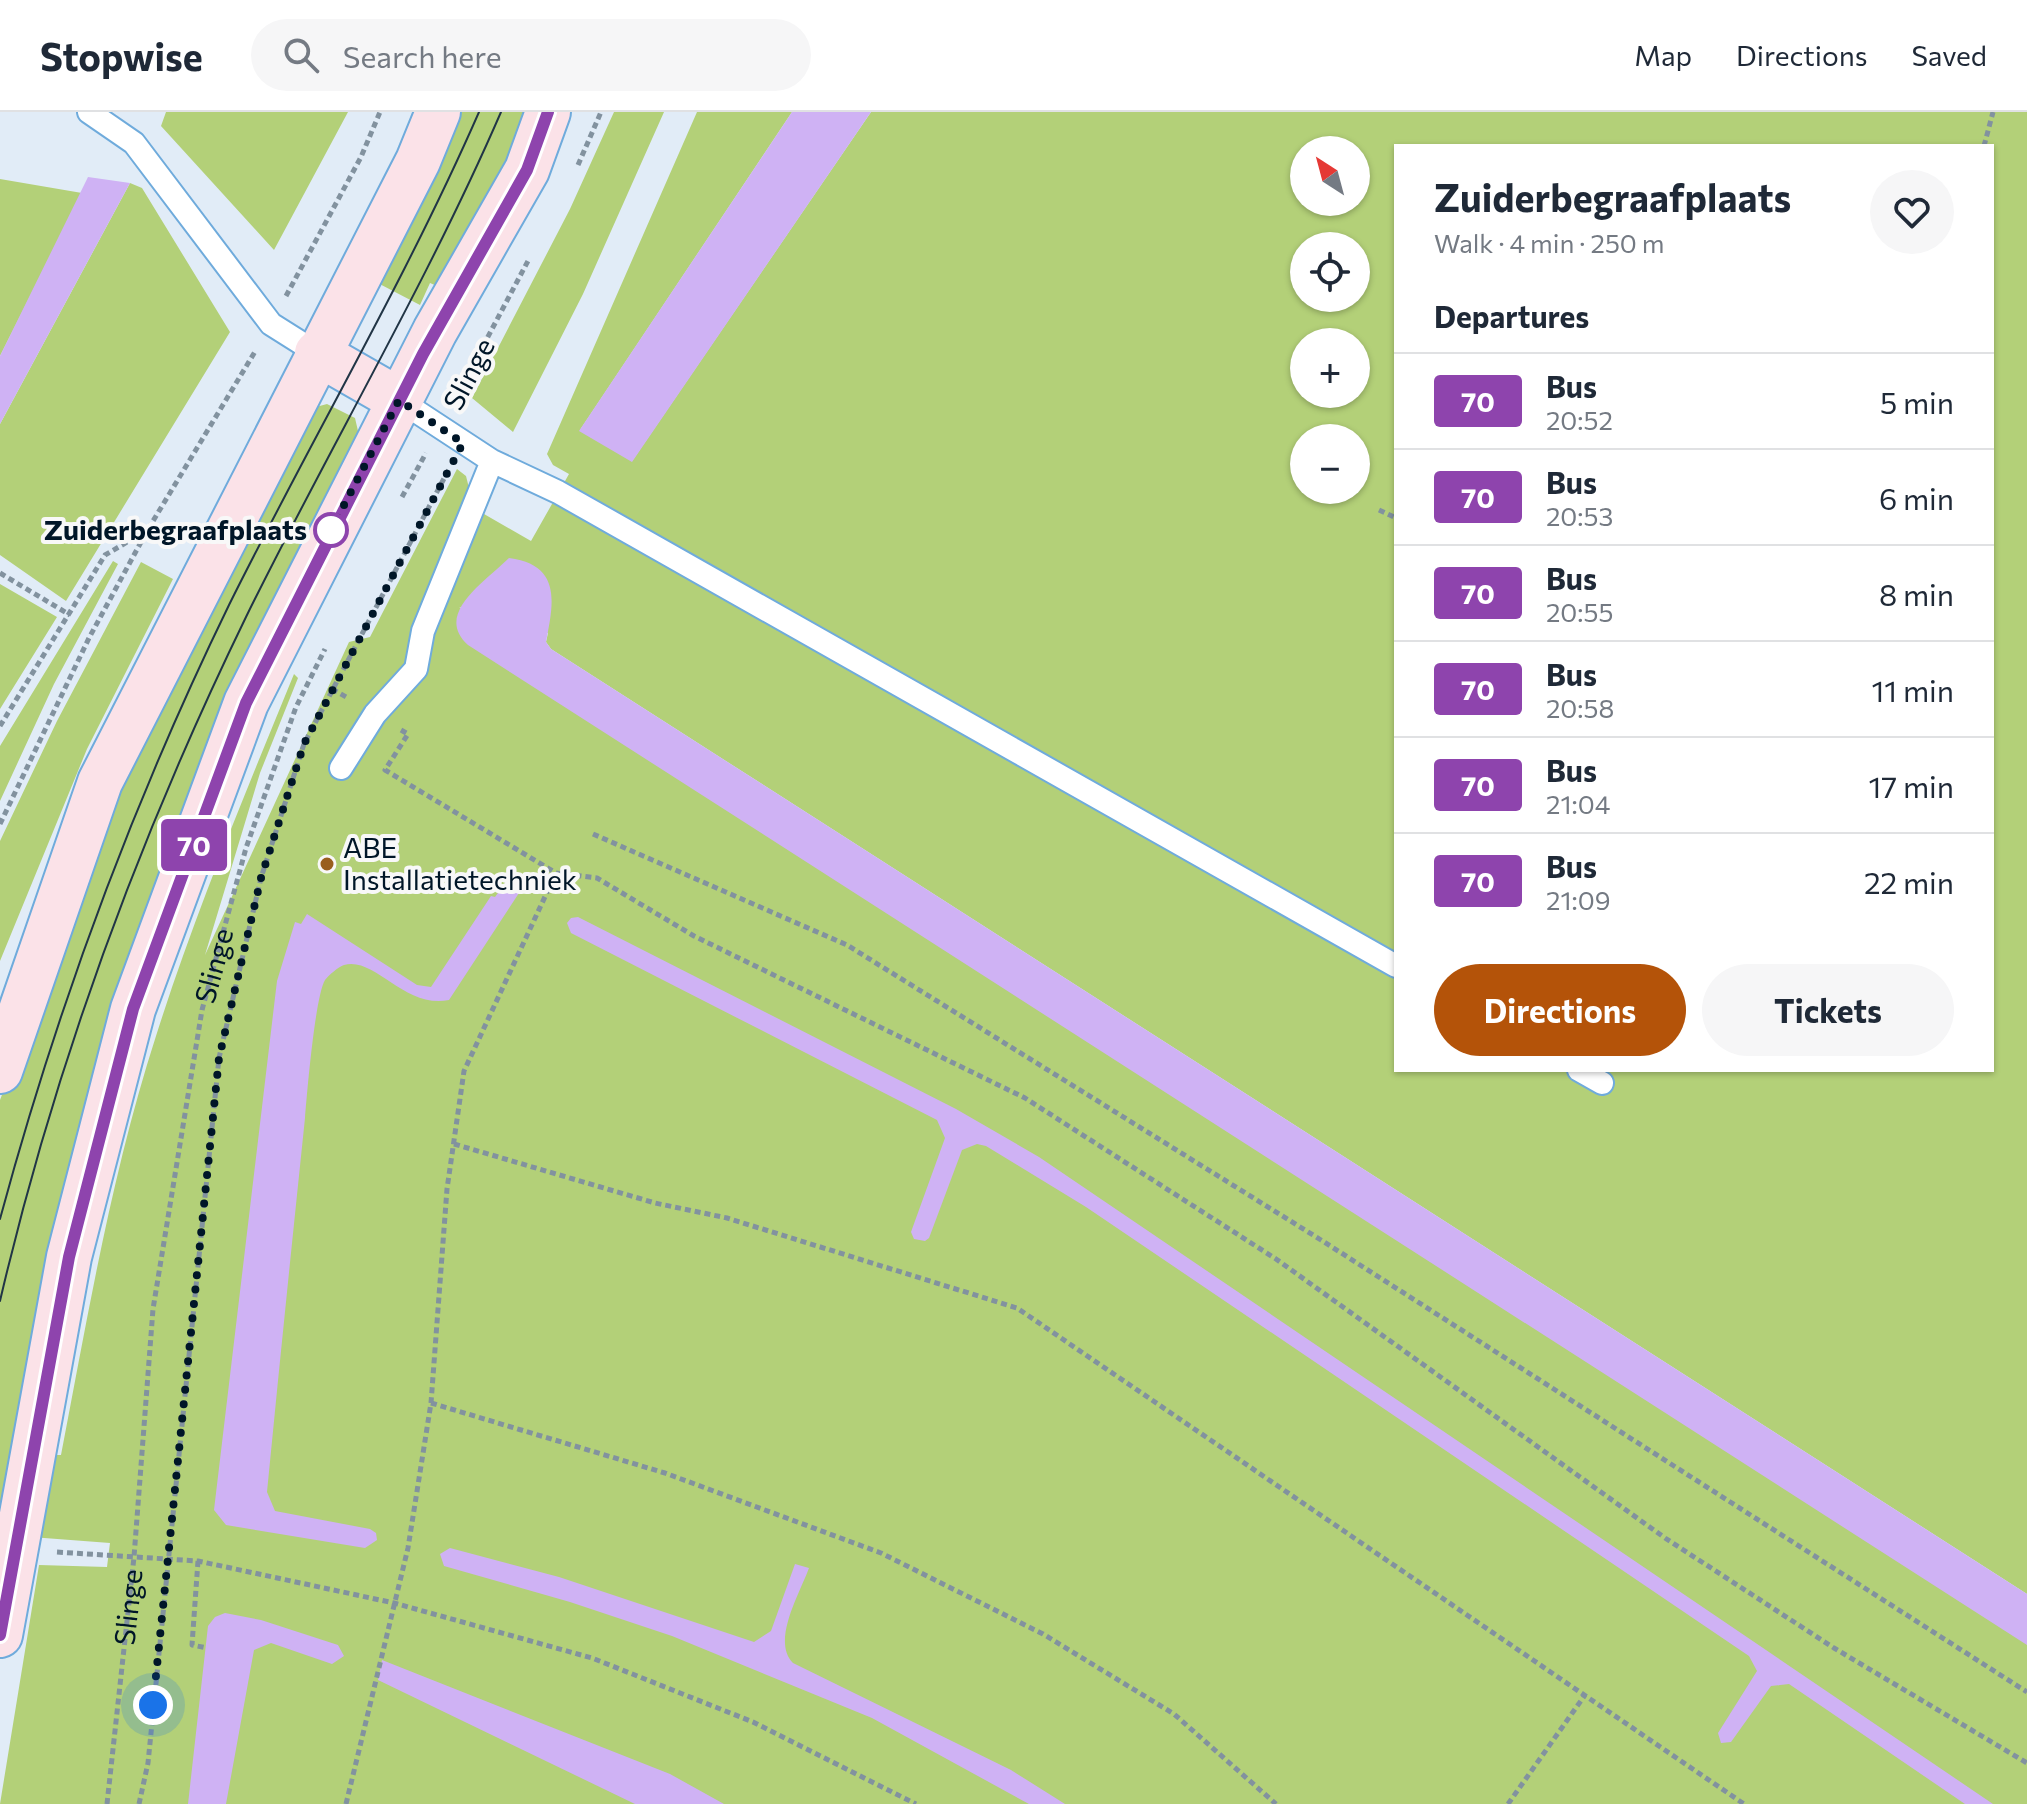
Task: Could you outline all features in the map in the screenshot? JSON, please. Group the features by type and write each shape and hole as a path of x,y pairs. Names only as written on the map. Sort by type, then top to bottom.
{"main road":[{"path":"0,1071 100,782 418,161 438,112"},
{"name":"Slinge","path":"0,1635 69,1257 133,1009 246,703 399,400 527,170 548,112"},
{"name":"Slinge","path":"317,353 399,400"}],"lane":[{"path":"89,112 134,143 271,324 317,353"},
{"path":"399,400 492,461 558,492 1394,965"},
{"path":"341,768 375,714 416,669 423,631 492,461"},
{"path":"1583,1072 1602,1083"}],"path":[{"path":"572,176 601,112"},
{"path":"1985,144 1993,112"},
{"name":"Slinge","path":"399,503 537,245"},
{"path":"139,1804 148,1763 219,1058 261,878 304,744 463,443"},
{"path":"1379,510 1394,517"},
{"path":"0,726 105,555 147,531 89,638 0,824"},
{"path":"0,573 70,615"},
{"name":"Slinge","path":"107,1804 134,1557 153,1309 202,1010 246,848 296,707 330,639"},
{"path":"332,689 408,734 385,770 556,873 597,878 694,936 1025,1098 1276,1259 1665,1538 1834,1648 2027,1763"},
{"path":"593,834 847,945 1388,1282 2027,1692"},
{"path":"346,1804 408,1548 431,1403 454,1144 464,1071 556,873"},
{"path":"454,1144 655,1203 727,1218 1017,1308 1744,1804"},
{"path":"431,1403 665,1473 881,1553 1043,1634 1174,1714 1276,1804"},
{"path":"15,1549 198,1561 394,1603 592,1658 753,1722 916,1804"},
{"path":"198,1561 192,1645 207,1648"},
{"path":"1508,1804 1585,1695"}],"green space":[{"path":"166,112 348,112 274,250 161,126"},
{"path":"450,112 530,112 444,289 430,283 420,305 370,279"},
{"path":"614,112 664,112 583,294 513,432 472,398 570,209"},
{"path":"697,112 792,112 580,430 632,461 871,112 2027,112 2027,1594 551,649 546,642 548,633 459,607 2027,1617 2027,1804 0,1804 39,1565 107,1567 110,1543 31,1537 46,1455 61,1455 91,1296 126,1139 171,990 294,674 298,678 260,773 205,955 349,642 370,637 457,469 466,476 470,492 437,622 484,514 531,541 569,474 553,465 547,454"},
{"path":"0,179 82,193 0,356"},
{"path":"130,183 142,188 230,332 66,601 0,555 0,424"},
{"path":"327,404 355,418 361,444 236,694 0,1530 0,1100 125,773 301,411"},
{"path":"113,561 118,564 54,684 0,801 0,746"},
{"path":"141,562 173,579 87,749 0,961 0,841 57,721"},
{"path":"0,584 57,617 0,709"}],"shaded area":[{"path":"792,112 871,112 632,462 579,431"},
{"path":"88,177 130,183 0,424 0,356"},
{"path":"509,558 539,569 546,578 552,601 546,642 551,649 2027,1594 2027,1645 468,645 459,633 456,622 460,610 477,587"},
{"path":"508,879 519,885 519,893 449,1000 433,1001 418,997 356,964 342,966 325,980 318,1005 267,1492 275,1511 370,1529 376,1533 377,1540 365,1548 226,1525 214,1510 277,981 295,922 301,924 307,914 417,985 431,987 491,896 495,897"},
{"path":"578,917 956,1109 1039,1157 1993,1804 1965,1804 1789,1684 1771,1686 1731,1742 1721,1743 1718,1733 1757,1671 1749,1656 1086,1207 986,1146 977,1144 962,1150 929,1238 925,1241 914,1239 911,1232 945,1138 937,1120 571,933 567,923 571,918"},
{"path":"450,1548 559,1577 754,1642 771,1631 795,1564 809,1568 786,1630 787,1654 793,1663 1011,1770 1065,1804 1029,1804 872,1718 672,1636 570,1602 444,1566 440,1554"},
{"path":"225,1613 261,1620 338,1645 344,1656 332,1664 271,1643 254,1650 226,1804 188,1804 208,1626 215,1617"},
{"path":"382,1660 670,1774 724,1804 635,1804 378,1680"}],"tram line":[{"path":"0,1219 72,984 129,830 161,754 229,605 389,299 479,112"},
{"path":"0,1301 22,1213 74,1038 136,867 171,783 246,617 441,240 501,112"}],"bus line":[{"name":"70","path":"0,1635 69,1257 133,1009 246,703 435,331 527,170 548,112"}],"place":[{"name":"Zuiderbegraafplaats","path":"331,530"},
{"name":"ABE Installatietechniek","path":"327,864"}],"route":[{"path":"153,1705 219,1058 261,878 304,744 463,443 399,400 331,530"}]}
